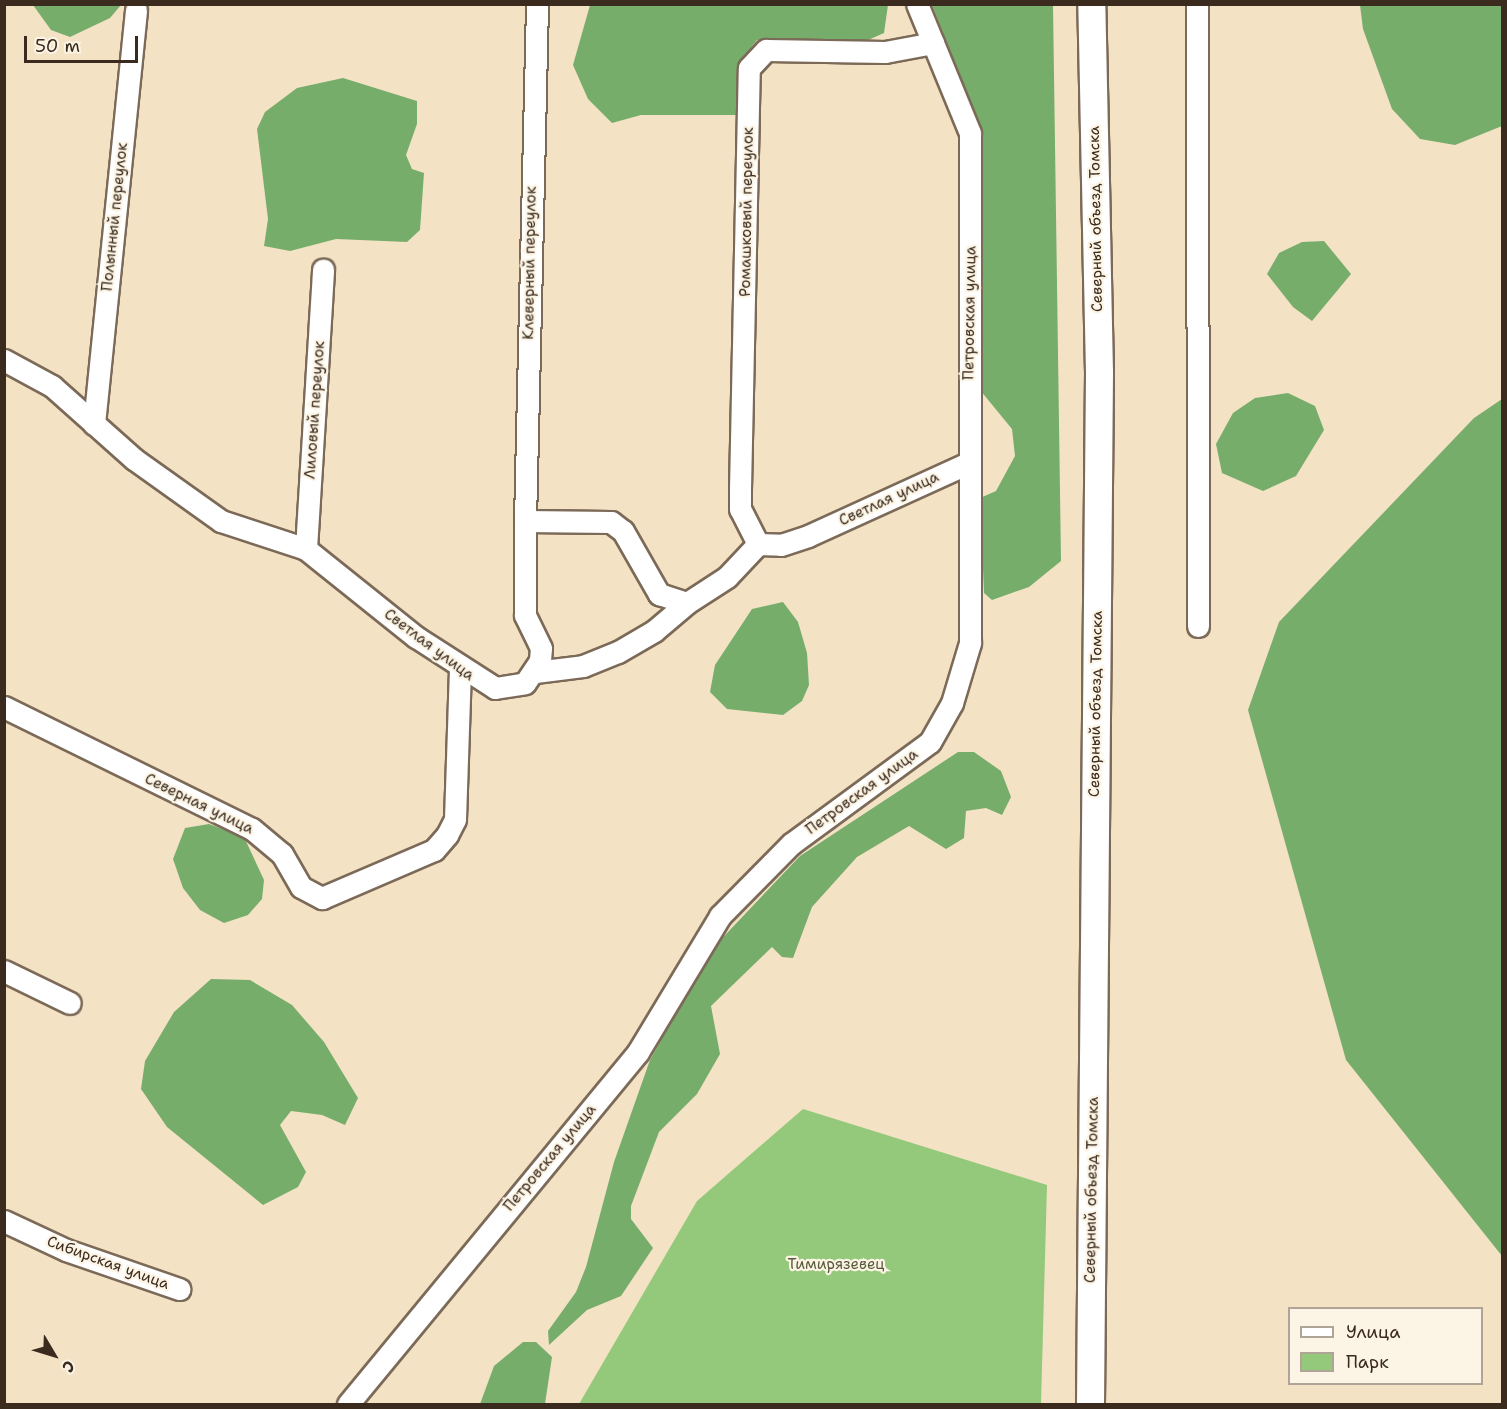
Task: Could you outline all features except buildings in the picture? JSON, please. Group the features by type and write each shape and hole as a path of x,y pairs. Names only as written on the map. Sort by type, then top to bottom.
{"main road":[{"name":"Северный объезд Томска","path":"1090,1404 1099,372 1091,4"}],"street":[{"name":"Клеверный переулок","path":"525,521 537,4"},
{"name":"Петровская улица","path":"348,1404 638,1052 720,916 746,886 791,844 930,742 952,703 970,643 966,464 970,132 917,4"},
{"path":"1197,4 1198,627"},
{"name":"Полынный переулок","path":"94,424 136,10"},
{"name":"Ромашковый переулок","path":"758,544 740,499 749,68 766,50 885,52 933,43"},
{"name":"Лиловый переулок","path":"306,549 323,270"},
{"name":"Светлая улица","path":"4,360 52,386 94,424 221,522 306,549 460,669 495,688 514,689 535,672"},
{"name":"Светлая улица","path":"758,544 781,544 808,536 966,464"},
{"path":"687,603 659,594 623,531 611,522 525,521 525,615 541,648 535,672 583,666 618,652 654,631 687,603 727,577 758,544"},
{"name":"Северная улица","path":"4,707 252,829 282,854 301,887 322,898 434,850 447,835 455,819 460,669"},
{"path":"4,971 70,1003"},
{"name":"Сибирская улица","path":"4,1221 66,1250 179,1289"}],"green space":[{"path":"33,5 121,5 110,18 70,37 51,30"},
{"path":"590,5 888,5 884,33 868,40 757,40 742,59 738,115 641,115 612,123 588,99 573,65"},
{"path":"932,5 1053,5 1061,561 1029,587 992,600 984,593 980,498 996,491 1015,456 1012,429 980,390 982,161 974,111"},
{"path":"1360,5 1502,5 1502,126 1455,145 1420,139 1392,109 1363,29"},
{"path":"343,78 417,101 417,124 406,155 412,169 424,173 420,230 407,242 336,239 290,251 264,246 268,219 257,129 265,112 297,88"},
{"path":"1324,241 1351,274 1312,321 1293,307 1267,274 1279,253 1302,242"},
{"path":"1288,393 1315,406 1324,430 1296,476 1263,491 1222,473 1216,444 1233,413 1255,398"},
{"path":"1502,399 1502,1256 1346,1060 1248,710 1279,622 1474,418"},
{"path":"783,602 798,622 807,653 809,685 802,701 783,715 727,709 710,692 715,665 752,609"},
{"path":"958,752 974,752 1001,771 1011,797 1002,815 986,808 966,811 964,838 946,849 909,826 857,857 812,907 793,958 782,957 772,947 711,1006 720,1054 697,1094 659,1132 631,1206 631,1219 653,1248 621,1296 587,1310 549,1345 548,1331 576,1292 586,1267 614,1162 650,1060 710,951 800,856"},
{"path":"209,824 244,837 264,880 262,899 248,915 224,923 200,910 183,888 173,859 185,828"},
{"path":"211,979 250,980 292,1005 324,1042 358,1098 345,1125 322,1115 291,1111 280,1125 306,1172 298,1187 263,1205 167,1127 141,1089 145,1061 174,1012"},
{"name":"Тимирязевец","path":"803,1109 1047,1185 1041,1404 579,1404 697,1201"},
{"path":"523,1342 536,1342 552,1357 545,1404 480,1404 494,1366"}]}
